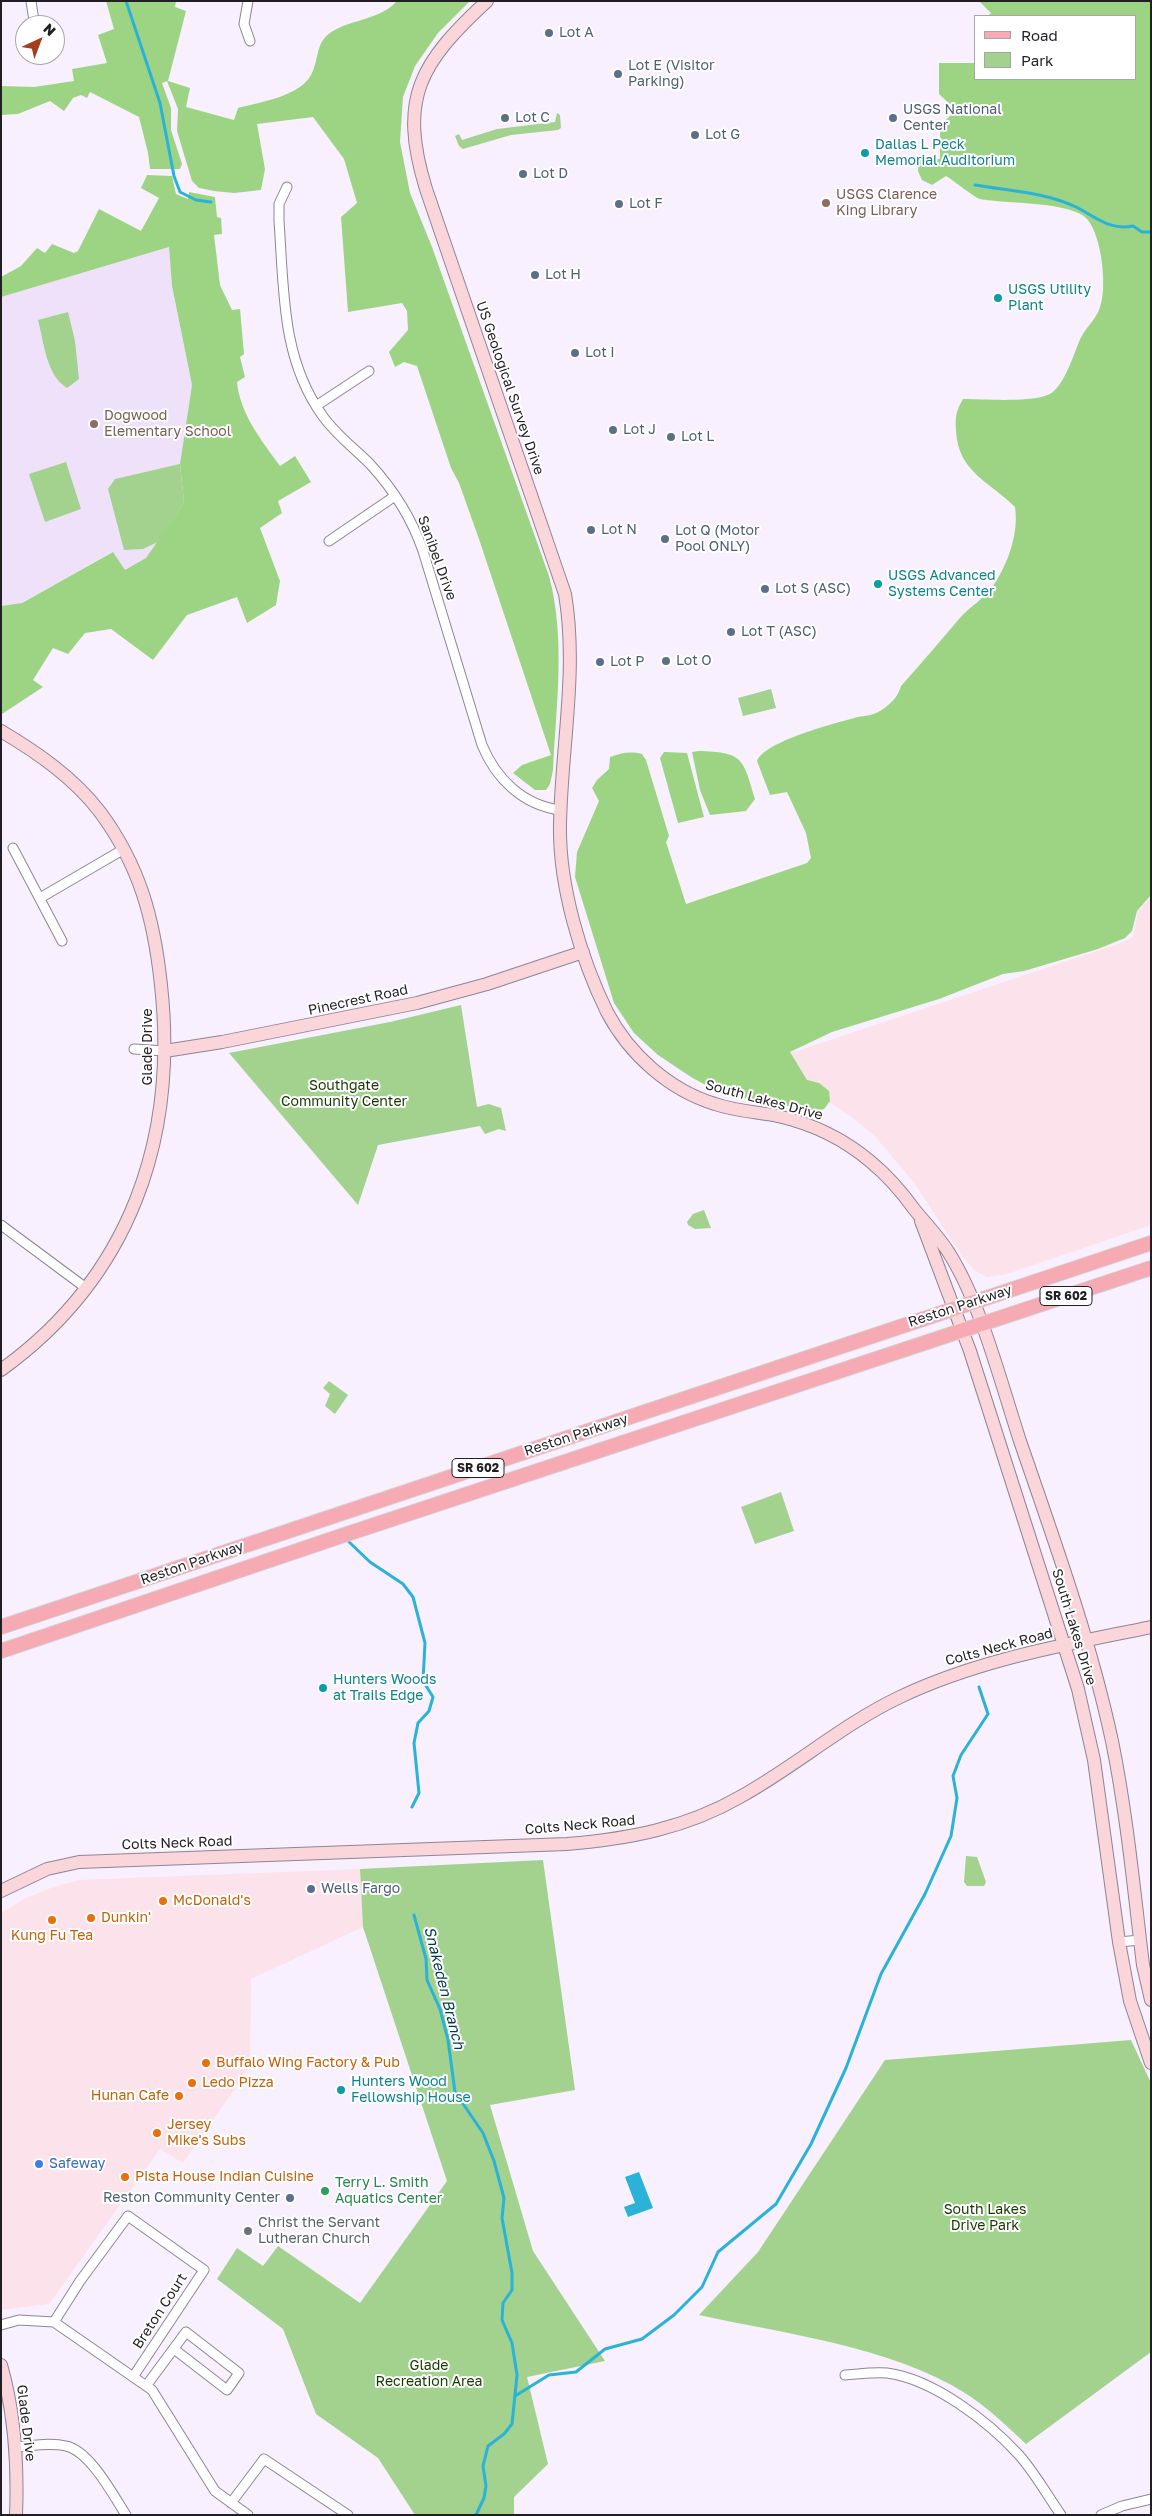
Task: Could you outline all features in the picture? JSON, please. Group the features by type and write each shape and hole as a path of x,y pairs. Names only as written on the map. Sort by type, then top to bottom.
{"main road":[{"name":"Reston Parkway","path":"1,1627 1151,1243"},
{"name":"Reston Parkway","path":"1,1651 1151,1268"}],"street":[{"path":"31,1 33,15"},
{"path":"248,1 244,24 250,42"},
{"name":"US Geological Survey Drive","path":"487,1 448,38 427,69 416,106 414,147 426,189 565,594 571,647 560,810"},
{"name":"Sanibel Drive","path":"287,188 278,210 287,326 296,364 316,406 334,430 376,472 395,496 413,527 423,551 482,745 491,764 502,779 522,796 544,806 560,810"},
{"path":"316,406 369,371"},
{"path":"329,541 395,496"},
{"name":"Glade Drive","path":"1,731 43,758 72,782 101,813 124,849 140,883 152,922 163,998 166,1051 162,1105 147,1169 123,1229 86,1288 47,1331 1,1370"},
{"name":"South Lakes Drive","path":"560,810 560,842 564,875 583,952 602,1000 614,1024 635,1052 680,1089 708,1102 795,1120 829,1133 852,1147 884,1173 949,1252 973,1302 1086,1640 1113,1748 1140,1940 1151,2000"},
{"path":"13,848 62,941"},
{"path":"40,898 124,849"},
{"name":"Pinecrest Road","path":"134,1049 166,1051 231,1041 417,1003 487,984 583,952"},
{"name":"South Lakes Drive","path":"917,1212 962,1331 1065,1644 1087,1725 1094,1760 1119,1942 1130,2001 1151,2063"},
{"path":"1,1225 86,1288"},
{"name":"Colts Neck Road","path":"1,1891 47,1869 79,1862 567,1844 645,1834 687,1822 727,1805 769,1779 840,1730 910,1692 976,1666 1065,1644 1151,1627"},
{"path":"1119,1942 1140,1940"},
{"name":"Breton Court","path":"54,2322 80,2281 128,2216 204,2270 133,2377"},
{"path":"1,2325 19,2320 54,2322 152,2390 214,2491 248,2515"},
{"path":"146,2386 186,2332 239,2373 227,2390 174,2349"},
{"name":"Glade Drive","path":"1,2365 11,2408 16,2447 16,2515"},
{"path":"845,2375 889,2373 920,2383 953,2401 973,2415 1019,2456 1061,2515"},
{"path":"16,2447 56,2445 78,2450 89,2460 126,2515"},
{"path":"231,2503 264,2459 348,2515"},
{"path":"1101,2515 1122,2506 1151,2499"}],"shaded area":[{"name":"Dogwood Elementary School","path":"169,247 172,286 192,385 180,464 184,503 146,558 125,571 112,552 21,603 1,606 1,297"},
{"path":"1151,897 1151,1225 1007,1274 987,1277 975,1271 962,1256 915,1184 874,1135 853,1118 803,1085 791,1053 1121,943 1133,937 1138,912"},
{"path":"360,1869 363,1927 251,1979 250,2067 183,2163 160,2149 49,2304 1,2310 1,1913 24,1899 48,1889 79,1880"}],"green space":[{"path":"106,1 176,1 175,7 186,11 168,81 190,88 186,107 234,120 238,108 280,97 290,93 307,81 314,69 321,43 330,33 338,28 380,13 397,1 470,1 438,33 415,66 403,97 400,142 410,193 432,247 549,576 554,600 559,648 553,770 550,784 546,790 535,790 513,773 522,765 551,755 479,539 459,483 451,468 417,366 404,362 395,367 389,352 408,330 407,311 402,303 348,312 341,217 357,203 344,159 313,117 257,124 265,169 261,190 234,193 199,188 192,181 177,131 178,109 167,81 162,83 171,108 171,130 182,164 180,169 150,169 139,117 90,92 87,98 81,95 73,98 64,111 50,101 18,114 1,115 1,86 34,87 74,81 72,69 107,63 98,35 114,29"},
{"path":"979,1 1151,1 1151,895 1137,911 1132,931 1125,938 1098,949 1024,971 1003,974 939,999 832,1032 790,1052 807,1080 819,1083 829,1091 830,1101 824,1109 815,1111 722,1094 691,1077 658,1055 634,1033 614,1003 575,877 577,852 599,801 592,788 597,780 609,769 610,757 626,753 642,754 646,760 669,836 666,842 686,904 807,863 811,858 806,833 787,792 770,795 757,761 773,747 787,740 834,724 875,713 887,706 896,697 901,686 959,619 989,591 1003,568 1014,538 1015,507 977,475 963,457 958,445 956,431 957,411 963,399 1032,399 1050,394 1055,390 1068,370 1081,338 1099,310 1103,290 1102,263 1100,250 1092,227 1087,219 1079,213 1053,206 980,199 946,176 932,185 922,180 918,171 919,159 940,159 940,126 956,110 939,94 939,63 974,63 974,80 1137,80 1137,15 989,15 991,13"},
{"path":"557,113 560,115 561,128 558,130 511,135 463,149 459,146 455,136 459,134 462,140 497,129 555,122"},
{"path":"147,175 172,176 176,194 188,199 189,192 215,197 217,217 221,218 222,234 214,235 220,285 232,310 240,309 244,354 240,357 245,377 237,382 242,405 253,427 280,466 295,456 311,482 278,501 282,513 260,528 280,581 276,605 247,623 237,597 187,615 153,660 111,629 85,633 68,654 53,648 33,680 43,687 2,714 1,606 22,603 113,552 125,570 146,558 184,503 180,464 192,385 172,286 169,247 1,297 1,277 21,266 37,248 45,253 52,244 74,253 78,251 99,209 141,231 159,198 141,188"},
{"path":"68,312 75,341 79,379 67,388 54,375 50,367 38,320"},
{"path":"66,462 81,509 45,522 29,474"},
{"path":"180,464 184,503 158,542 143,549 124,550 108,489 115,479"},
{"path":"771,689 776,708 743,716 738,698"},
{"path":"664,752 687,753 704,817 678,823 660,758"},
{"path":"692,752 724,753 733,756 744,766 755,799 746,811 710,815 700,790"},
{"name":"Southgate Community Center","path":"461,1005 477,1107 489,1104 501,1108 506,1131 499,1129 485,1134 480,1126 378,1145 358,1205 229,1053 390,1022"},
{"path":"704,1210 711,1228 695,1229 688,1225 687,1222 693,1214"},
{"path":"329,1381 348,1395 335,1414 325,1406 330,1394 323,1388"},
{"path":"781,1492 794,1531 755,1544 741,1507"},
{"path":"966,1856 977,1857 986,1882 984,1886 967,1886 964,1882"},
{"name":"Glade Recreation Area","path":"543,1860 575,2090 490,2105 533,2251 605,2361 527,2377 548,2464 514,2497 514,2515 415,2515 378,2458 316,2414 283,2329 217,2279 237,2248 263,2266 278,2246 360,2303 447,2181 363,1927 360,1869"},
{"name":"South Lakes Drive Park","path":"1131,2040 1151,2083 1151,2352 1026,2444 973,2398 936,2377 904,2364 836,2344 699,2315 758,2252 885,2060"}],"water":[{"path":"639,2172 653,2208 628,2217 624,2207 635,2203 625,2177"}],"waterway":[{"path":"126,1 160,103 174,176 180,192 196,200 211,202"},
{"path":"975,185 1052,198 1076,207 1110,225 1117,227 1133,226 1142,232 1151,232"},
{"name":"Snakeden Branch","path":"347,1540 370,1562 403,1584 413,1597 425,1643 423,1681 433,1697 429,1711 418,1723 414,1743 419,1793 412,1807"},
{"path":"515,2396 549,2375 576,2372 605,2349 642,2339 674,2315 702,2287 718,2252 776,2204 811,2144 846,2068 881,1974 925,1894 951,1836 957,1798 953,1776 961,1755 988,1714 979,1687"},
{"name":"Snakeden Branch","path":"414,1915 426,1959 427,1980 440,2009 448,2040 455,2092 483,2133 494,2161 504,2198 502,2218 512,2273 512,2290 503,2303 502,2320 512,2343 517,2375 512,2424 504,2434 488,2446 483,2466 486,2486 484,2498 476,2515"}],"place":[{"name":"Lot A","path":"549,33"},
{"name":"Lot E (Visitor Parking)","path":"618,74"},
{"name":"Lot C","path":"505,118"},
{"name":"USGS National Center","path":"893,118"},
{"name":"Lot G","path":"695,135"},
{"name":"Dallas L Peck Memorial Auditorium","path":"865,153"},
{"name":"Lot D","path":"523,174"},
{"name":"USGS Clarence King Library","path":"826,203"},
{"name":"Lot F","path":"619,204"},
{"name":"Lot H","path":"535,275"},
{"name":"USGS Utility Plant","path":"998,298"},
{"name":"Lot I","path":"575,353"},
{"name":"Dogwood Elementary School","path":"94,424"},
{"name":"Lot J","path":"613,430"},
{"name":"Lot L","path":"671,437"},
{"name":"Lot N","path":"591,530"},
{"name":"Lot Q (Motor Pool ONLY)","path":"665,539"},
{"name":"USGS Advanced Systems Center","path":"878,584"},
{"name":"Lot S (ASC)","path":"765,589"},
{"name":"Lot T (ASC)","path":"731,632"},
{"name":"Lot O","path":"666,661"},
{"name":"Lot P","path":"600,662"},
{"name":"Hunters Woods at Trails Edge","path":"323,1688"},
{"name":"Wells Fargo","path":"311,1889"},
{"name":"McDonald's","path":"163,1901"},
{"name":"Dunkin'","path":"91,1918"},
{"name":"Kung Fu Tea","path":"52,1920"},
{"name":"Buffalo Wing Factory & Pub","path":"206,2063"},
{"name":"Ledo Pizza","path":"192,2083"},
{"name":"Hunters Wood Fellowship House","path":"341,2090"},
{"name":"Hunan Cafe","path":"179,2096"},
{"name":"Jersey Mike's Subs","path":"157,2133"},
{"name":"Safeway","path":"39,2164"},
{"name":"Pista House Indian Cuisine","path":"125,2177"},
{"name":"Terry L. Smith Aquatics Center","path":"325,2191"},
{"name":"Reston Community Center","path":"290,2198"},
{"name":"Christ the Servant Lutheran Church","path":"248,2231"}]}
